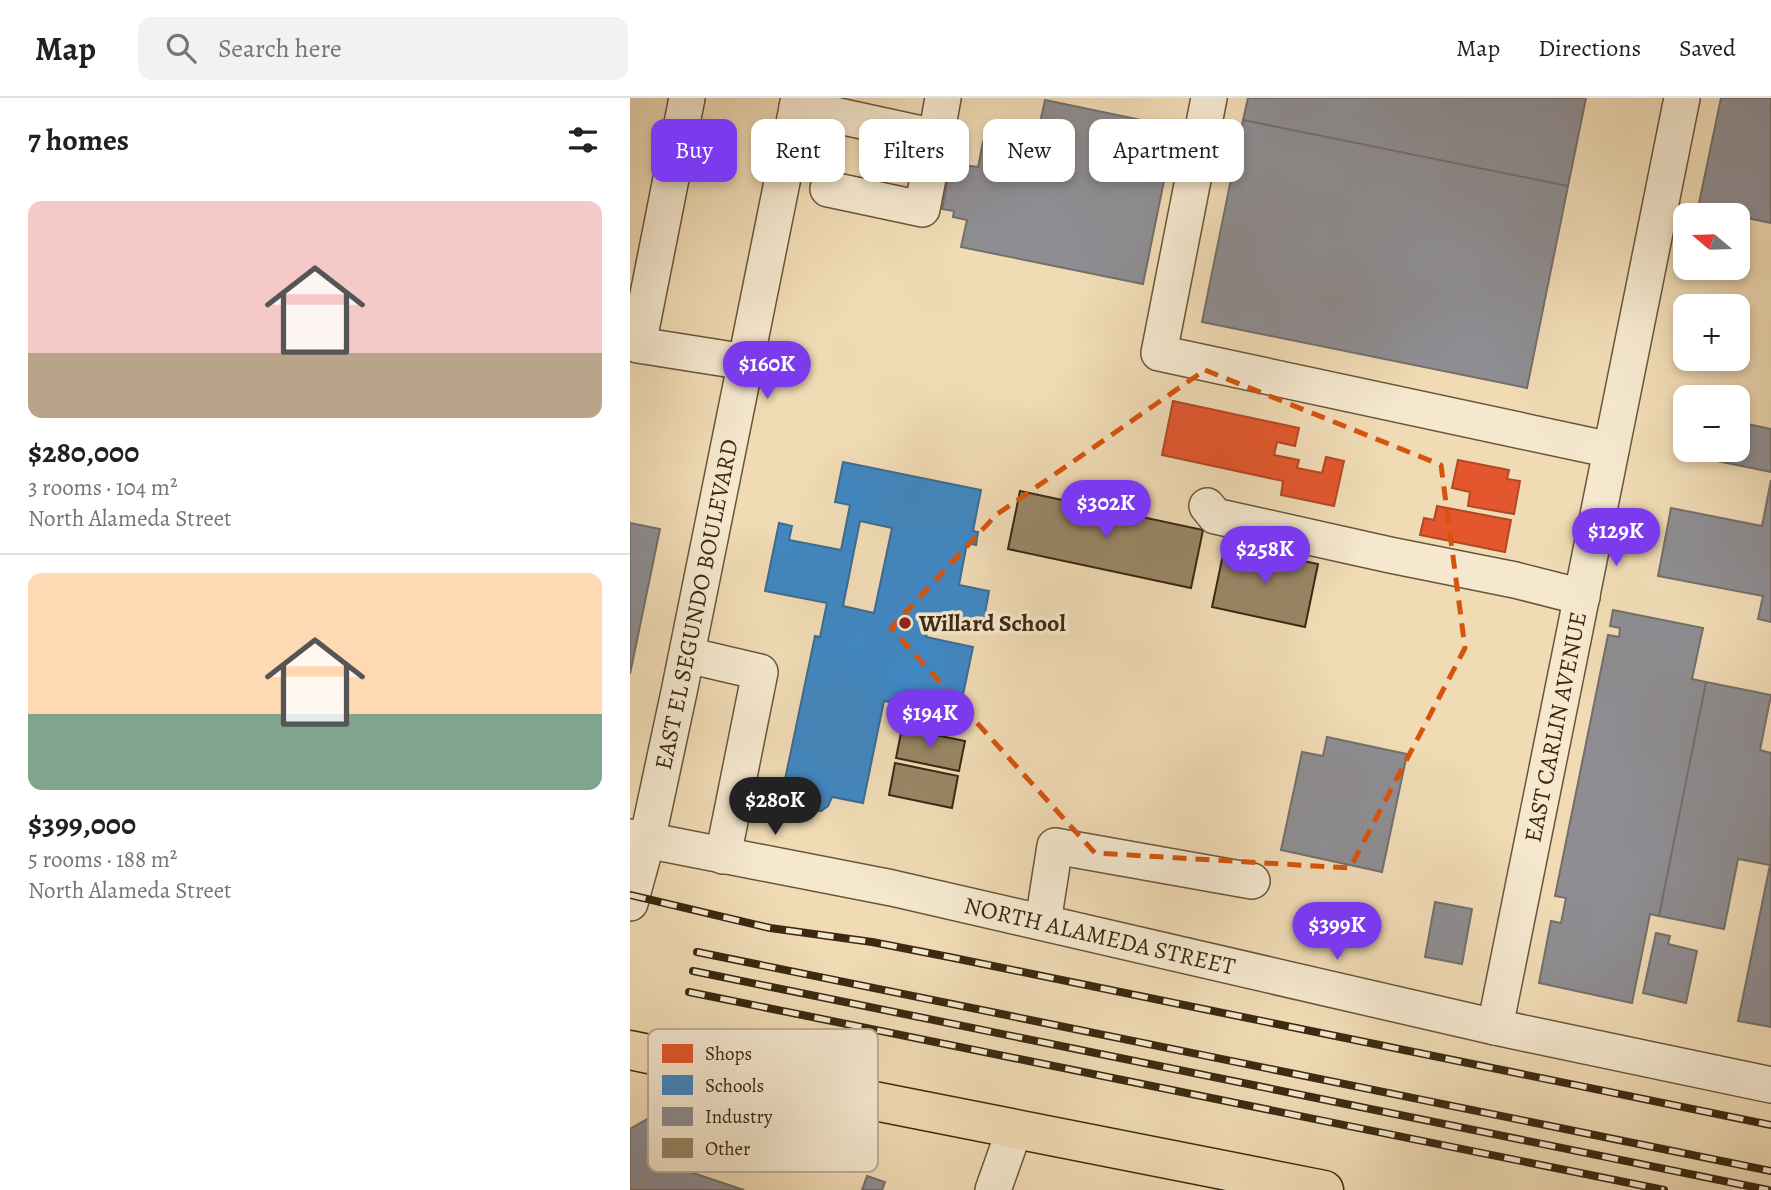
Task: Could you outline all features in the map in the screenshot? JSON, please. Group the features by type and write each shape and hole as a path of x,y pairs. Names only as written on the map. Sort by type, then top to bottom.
{"main road":[{"path":"630,1050 648,1054"},
{"path":"878,1102 1324,1190"}],"street":[{"path":"687,98 638,345 746,362"},
{"path":"939,119 943,98"},
{"path":"1209,98 1159,353 1611,450"},
{"name":"EAST CARLIN AVENUE","path":"1495,1027 1682,98"},
{"path":"798,103 863,119"},
{"name":"EAST EL SEGUNDO BOULEVARD","path":"630,903 638,839 687,655 798,103"},
{"path":"828,189 922,209 927,182"},
{"path":"1207,506 1215,516 1515,580 1582,597"},
{"path":"687,655 760,672 723,856"},
{"name":"NORTH ALAMEDA STREET","path":"638,839 892,888 1495,1027 1771,1085"},
{"path":"1043,922 1055,846 1252,881"},
{"path":"993,1190 1015,1128"}],"highlighted area":[{"path":"1205,370 1441,465 1465,648 1350,868 1095,853 891,628 996,515"}],"building: Shops":[{"path":"1173,401 1299,428 1295,446 1277,442 1274,455 1299,460 1297,468 1322,473 1326,457 1344,461 1334,506 1281,495 1283,481 1162,455"},
{"path":"1458,460 1509,470 1507,479 1520,481 1514,514 1468,506 1470,492 1452,488"},
{"path":"1437,506 1511,520 1505,552 1420,535 1424,518 1434,520"}],"building: Schools":[{"path":"843,462 981,490 973,531 978,532 976,545 967,543 959,585 989,591 982,630 930,620 926,637 973,647 956,728 926,722 929,710 884,701 863,803 832,797 828,806 821,811 814,811 812,816 785,810 789,790 783,789 815,636 820,637 827,603 765,591 779,523 792,526 789,540 841,550 850,505 835,502","holes":["860,521 892,528 874,613 843,606"]}],"building: Industry":[{"path":"1248,98 1586,98 1568,186 1243,119"},
{"path":"1721,98 1771,98 1771,223 1750,219 1750,203 1699,203"},
{"path":"1045,100 1136,119 1089,119 1089,182 1164,182 1143,284 961,247 967,220 953,217 954,211 942,209 947,182 969,182 969,166 978,167 983,142 983,182 1075,182 1075,119 1041,119"},
{"path":"1244,120 1568,186 1527,388 1202,322 1230,182 1244,182"},
{"path":"1750,425 1771,429 1771,472 1722,462 1750,462"},
{"path":"1771,480 1771,622 1758,619 1763,596 1658,576 1671,508 1762,526"},
{"path":"630,523 660,529 630,674"},
{"path":"1613,610 1703,628 1692,679 1706,682 1659,916 1650,914 1632,1003 1539,983 1551,921 1561,923 1566,898 1555,896 1608,635 1619,637 1620,628 1610,626"},
{"path":"1706,682 1771,695 1760,750 1771,753 1771,1027 1738,1021 1770,865 1738,859 1724,929 1659,916"},
{"path":"1327,737 1407,754 1382,872 1281,850 1302,752 1323,756"},
{"path":"1435,902 1472,909 1462,964 1425,957"},
{"path":"1656,933 1670,936 1668,944 1697,951 1686,1003 1643,993"},
{"path":"648,1119 648,1172 690,1172 744,1190 630,1190 630,1129"},
{"path":"867,1176 885,1182 882,1190 862,1190"}],"building: Other":[{"path":"1020,491 1203,530 1191,588 1008,549"},
{"path":"1225,545 1318,564 1305,627 1212,607"},
{"path":"902,728 965,741 959,771 896,758"},
{"path":"895,763 958,776 952,808 889,795"}],"railway":[{"path":"630,895 770,928 872,942 949,957 1771,1125"},
{"path":"697,952 1771,1171"},
{"path":"693,971 1768,1190"},
{"path":"689,992 871,1029"},
{"path":"878,1030 1664,1190"}],"place":[{"name":"Willard School","path":"905,623"}]}
